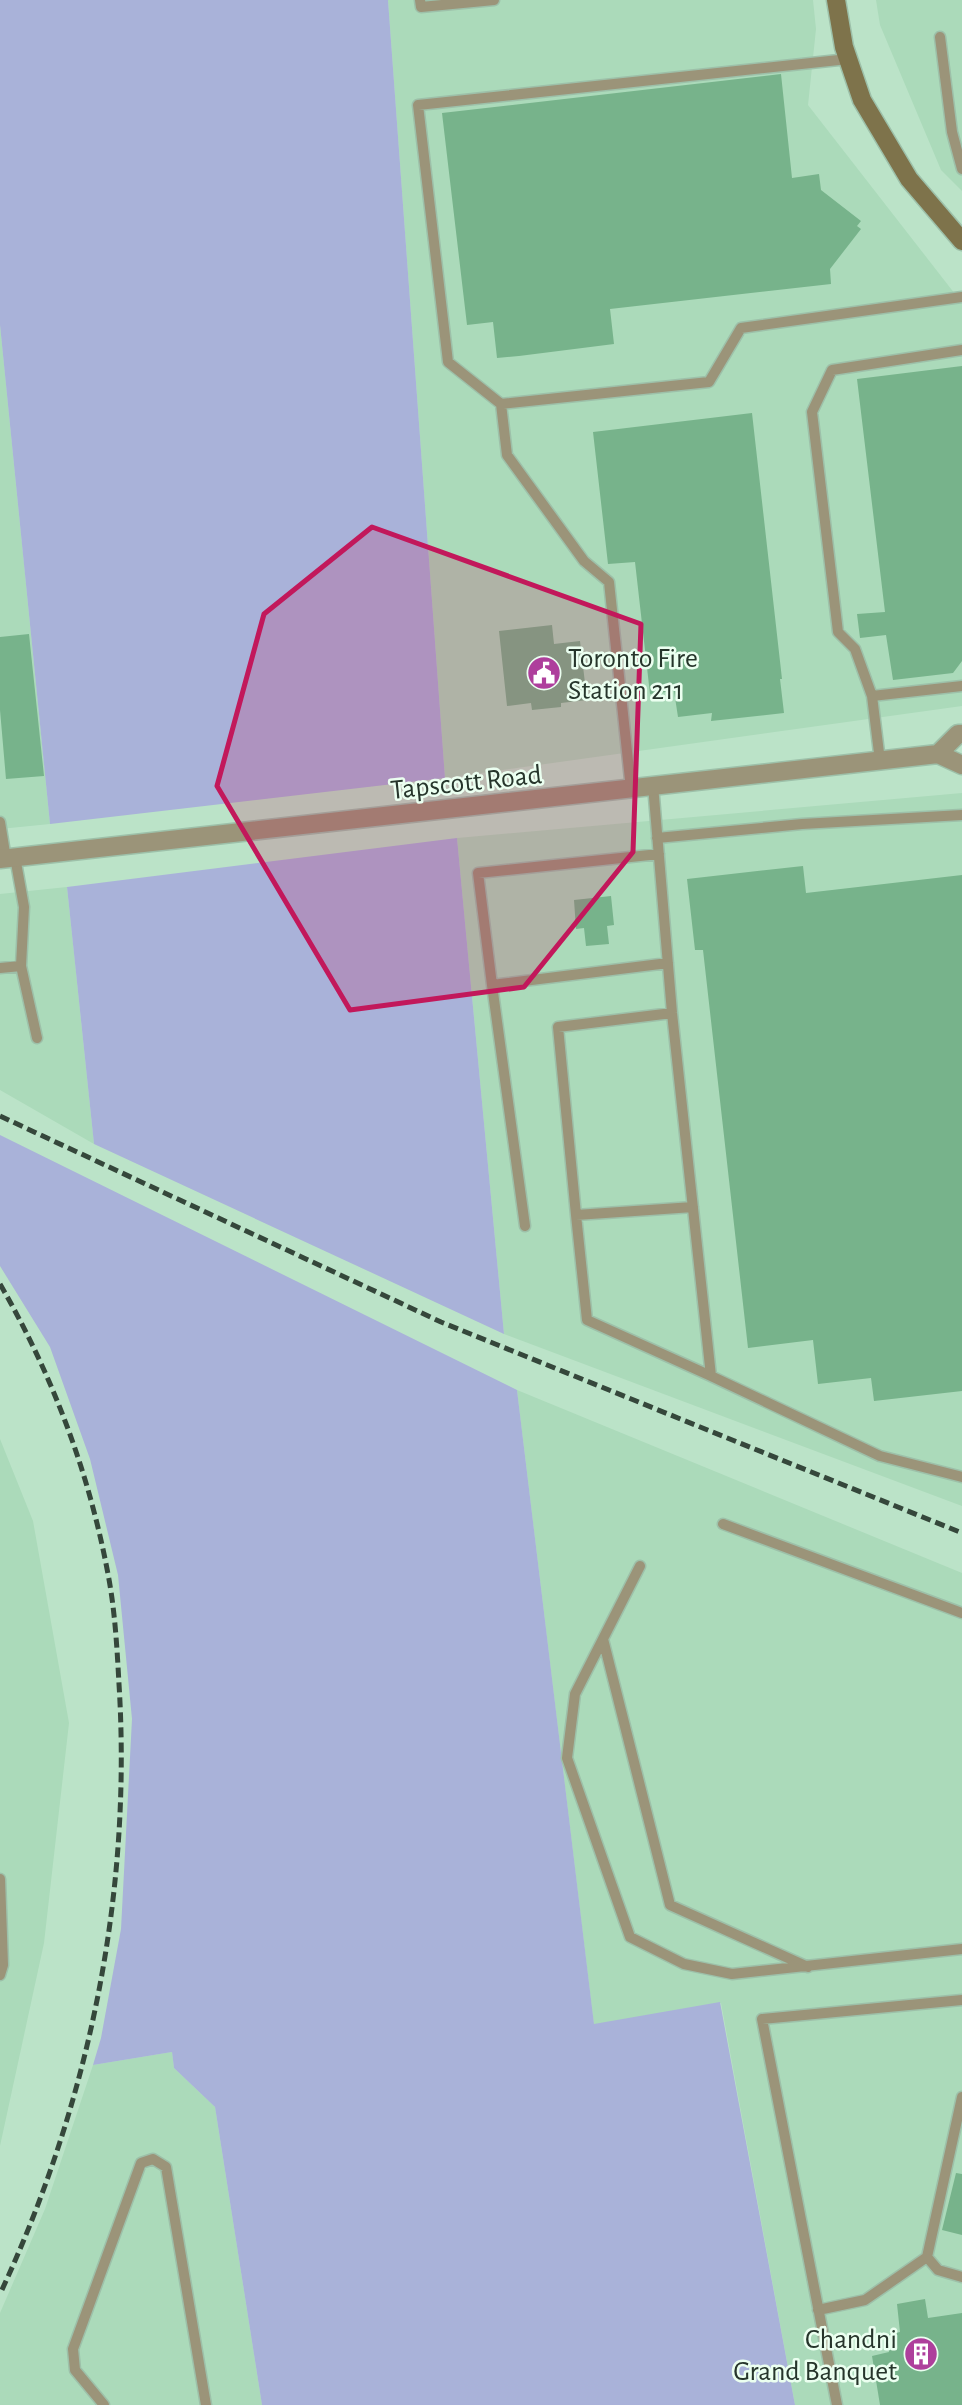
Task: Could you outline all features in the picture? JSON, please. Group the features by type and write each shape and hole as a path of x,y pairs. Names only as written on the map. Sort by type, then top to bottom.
{"main road":[{"path":"836,0 844,47 862,100 909,180 962,241"}],"street":[{"path":"962,734 958,734 938,754 962,765"},
{"name":"Tapscott Road","path":"7,858 938,754"}],"lane":[{"path":"420,0 421,7 494,0"},
{"path":"940,37 952,132 962,169"},
{"path":"848,60 418,105 448,362 501,404 709,382 741,328 962,297"},
{"path":"880,761 872,696 855,649 838,632 812,412 832,370 962,351"},
{"path":"501,404 507,455 584,561 609,582 631,789"},
{"path":"872,696 962,686"},
{"path":"653,785 672,1013 711,1376"},
{"path":"657,838 802,824 962,815"},
{"path":"0,822 7,858 24,907 21,966 37,1038"},
{"path":"525,1226 478,873 659,854"},
{"path":"492,985 668,963"},
{"path":"0,968 21,966"},
{"path":"672,1013 558,1027 587,1320 880,1456 962,1476"},
{"path":"576,1215 693,1207"},
{"path":"723,1524 962,1613"},
{"path":"640,1566 575,1693 567,1758 630,1937 684,1964 732,1974 962,1949"},
{"path":"603,1639 670,1905 808,1967"},
{"path":"0,1879 3,1965 0,1975"},
{"path":"837,2405 762,2019 962,2000"},
{"path":"818,2310 865,2300 926,2257 962,2097"},
{"path":"104,2405 75,2370 73,2349 141,2163 153,2159 166,2167 206,2405"},
{"path":"926,2257 938,2270 962,2277"}],"highlighted area":[{"path":"372,527 641,624 633,852 524,987 350,1010 217,786 264,614"}],"shaded area":[{"path":"0,0 388,0 445,778 50,824 0,325"},
{"path":"388,0 813,0 816,29 808,105 962,303 962,706 445,778"},
{"path":"876,0 962,0 962,191 941,170 880,25"},
{"path":"0,325 50,824 0,829"},
{"path":"962,793 962,1506 504,1334 457,838"},
{"path":"457,838 504,1334 94,1144 67,887"},
{"path":"67,887 94,1144 0,1090 0,894"},
{"path":"0,1135 517,1390 594,2024 720,2002 795,2405 262,2405 215,2107 174,2068 172,2052 93,2065 101,2038 121,1929 132,1719 118,1575 90,1459 50,1347 0,1266"},
{"path":"517,1390 962,1573 962,2405 795,2405 721,2003 594,2025"},
{"path":"0,1439 33,1521 69,1723 44,1943 0,2146"},
{"path":"172,2052 174,2068 215,2107 262,2405 0,2405 0,2313 45,2209 93,2065"}],"building":[{"path":"781,74 792,178 819,174 821,190 861,221 857,226 861,229 830,269 831,284 610,309 614,344 519,356 497,358 493,322 467,325 442,113"},
{"path":"962,366 962,661 953,673 893,680 886,635 860,638 857,614 885,612 857,379"},
{"path":"752,413 784,713 711,721 712,713 678,717 674,691 650,694 635,562 608,564 593,432"},
{"name":"Toronto Fire Station 211","path":"552,625 554,644 580,641 587,700 561,703 561,707 532,710 531,703 507,706 499,631"},
{"path":"29,634 44,776 6,779 0,710 0,637"},
{"path":"803,866 806,893 962,875 962,1391 874,1401 871,1378 818,1384 813,1340 748,1348 703,950 695,950 687,879"},
{"path":"611,896 614,925 607,926 609,944 586,946 584,928 576,929 574,900"},
{"path":"956,2173 962,2174 962,2235 942,2230"},
{"name":"Chandni Grand Banquet","path":"925,2299 928,2318 962,2313 962,2405 880,2405 872,2356 889,2352 887,2335 900,2332 897,2304"}],"railway":[{"path":"0,1116 441,1322 962,1533"},
{"path":"0,1284 52,1388 79,1461 100,1536 115,1629 121,1763 111,1919 98,1996 80,2073 58,2148 31,2222 0,2294"}],"place":[{"name":"Toronto Fire Station 211","path":"544,673"},
{"name":"Chandni Grand Banquet","path":"921,2354"}]}
